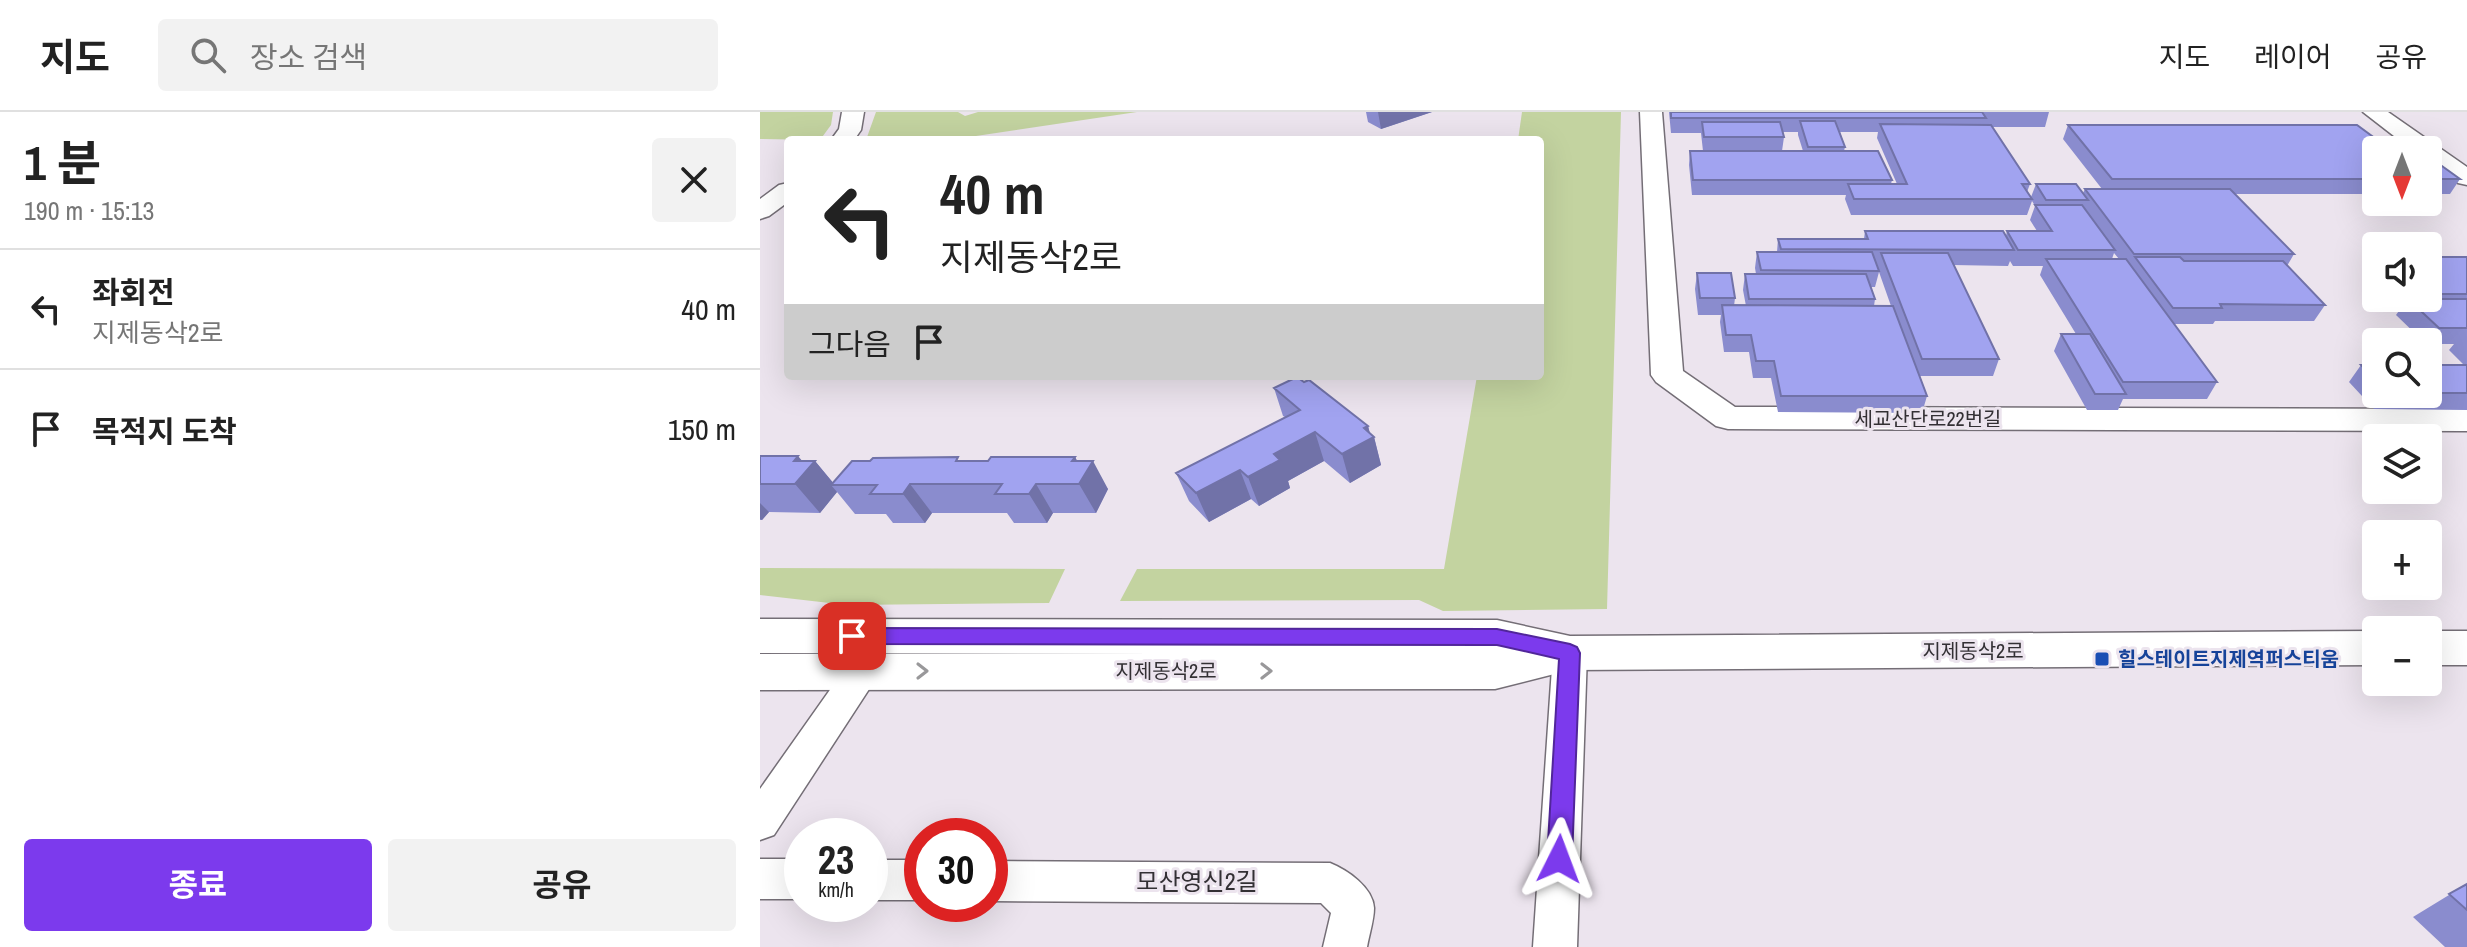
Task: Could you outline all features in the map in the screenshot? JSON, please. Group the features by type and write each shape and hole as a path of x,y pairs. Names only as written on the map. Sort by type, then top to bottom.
{"street":[{"path":"845,136 850,130 853,112"},
{"name":"세교산단로22번길","path":"1651,112 1667,375 1728,418 2467,420"},
{"path":"2374,112 2408,136"},
{"path":"2442,160 2467,178"},
{"path":"760,211 784,193"},
{"name":"지제동삭2로","path":"760,636 1497,637 1570,653 2362,648"},
{"path":"2442,648 2467,648"},
{"path":"1555,947 1570,653"},
{"name":"지제동삭2로","path":"760,672 1495,671 1570,653"},
{"path":"760,822 863,670"},
{"path":"760,879 784,879"},
{"name":"모산영신2길","path":"1008,881 1330,883 1353,906 1345,947"}],"green space":[{"path":"760,112 833,112 831,125 823,136 760,139"},
{"path":"876,112 958,112 965,116 978,112 1137,112 976,136 867,136"},
{"path":"1522,112 1621,112 1607,609 1443,611 1419,600 1120,601 1137,569 1444,569 1476,380 1544,380 1544,136 1519,136"},
{"path":"760,568 1065,569 1049,603 847,605 760,595"}],"building":[{"path":"1671,112 1982,112 1986,118 1671,118"},
{"path":"1800,121 1835,121 1845,147 1808,147"},
{"path":"1702,122 1780,122 1784,137 1704,137"},
{"path":"1880,124 1991,125 2030,184 2022,184 2032,199 1854,199 1848,184 1907,184"},
{"path":"2068,125 2357,125 2372,136 2362,136 2362,179 2112,179"},
{"path":"1690,151 1878,151 1892,180 1693,180"},
{"path":"2442,166 2460,179 2442,179"},
{"path":"2036,184 2076,184 2088,200 2046,200"},
{"path":"2085,189 2230,189 2294,254 2134,254"},
{"path":"2035,205 2082,205 2115,250 2018,250 2007,231 2052,231"},
{"path":"1865,231 2003,231 2014,250 1781,249 1778,239 1868,239"},
{"path":"1757,252 1872,252 1879,271 1761,270"},
{"path":"1881,253 1948,253 1999,359 1922,359"},
{"path":"2135,257 2180,257 2184,261 2283,261 2325,305 2220,304 2222,308 2173,308"},
{"path":"2442,257 2467,257 2467,294 2442,294"},
{"path":"2046,259 2126,259 2217,382 2123,382"},
{"path":"1697,273 1731,273 1735,298 1700,298"},
{"path":"1745,274 1866,274 1875,299 1749,299"},
{"path":"2442,299 2467,299 2467,328 2439,328 2422,312 2442,312"},
{"path":"1722,305 1893,306 1927,396 1781,396 1774,361 1756,361 1751,335 1726,335"},
{"path":"2061,334 2090,334 2126,394 2095,394"},
{"path":"2442,365 2467,365 2467,393 2442,393"},
{"path":"1291,380 1309,380 1368,426 1364,428 1374,437 1342,454 1315,432 1274,454 1280,460 1248,477 1240,470 1196,493 1176,473 1300,410 1274,388"},
{"path":"760,456 798,456 794,461 815,461 795,484 760,484"},
{"path":"958,457 956,461 988,461 991,457 1075,457 1072,461 1093,461 1079,484 1036,484 1029,494 995,494 1002,484 910,484 903,494 870,494 877,485 831,485 852,461"},
{"path":"2467,884 2467,910 2449,894"}],"place":[{"name":"힐스테이트지제역퍼스티움","path":"2102,659"}],"route":[{"path":"852,636 1497,637 1570,653 1559,859"}]}
